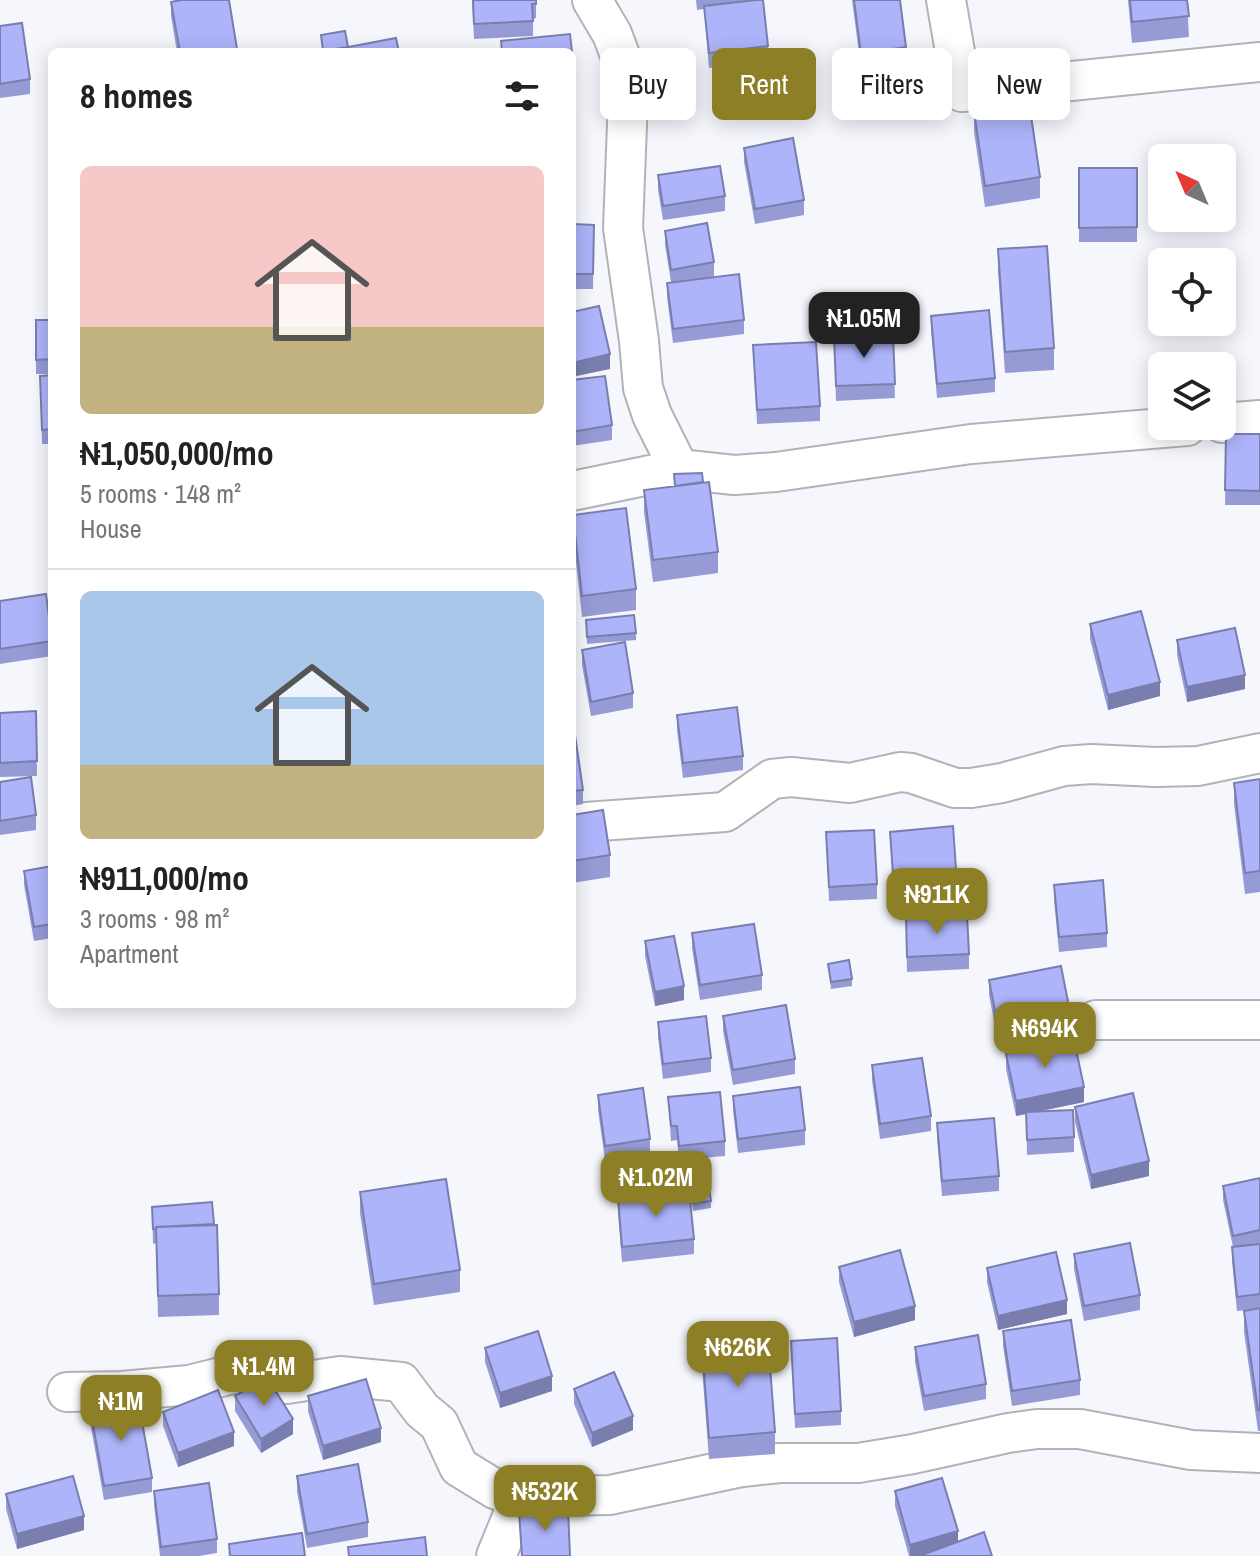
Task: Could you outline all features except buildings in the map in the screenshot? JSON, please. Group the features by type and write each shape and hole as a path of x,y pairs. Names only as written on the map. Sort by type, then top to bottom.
{"street":[{"path":"592,0 612,34 623,63 628,99 623,228 643,388 652,415 679,469"},
{"path":"946,0 962,92 1260,62"},
{"path":"1236,422 1260,420"},
{"path":"576,490 679,469 734,475 776,472 971,444 1148,429"},
{"path":"576,823 725,812 772,779 791,777 850,783 900,772 955,788 971,788 1064,766 1198,766 1260,753"},
{"path":"1096,1020 1260,1020"},
{"path":"67,1392 189,1385 245,1371 270,1371 287,1384 340,1376 401,1382 422,1410 439,1424 459,1467 495,1489 520,1498 610,1495 742,1467 780,1463 858,1463 1037,1429 1080,1429 1191,1450 1260,1453"},
{"path":"496,1556 520,1498"}]}
